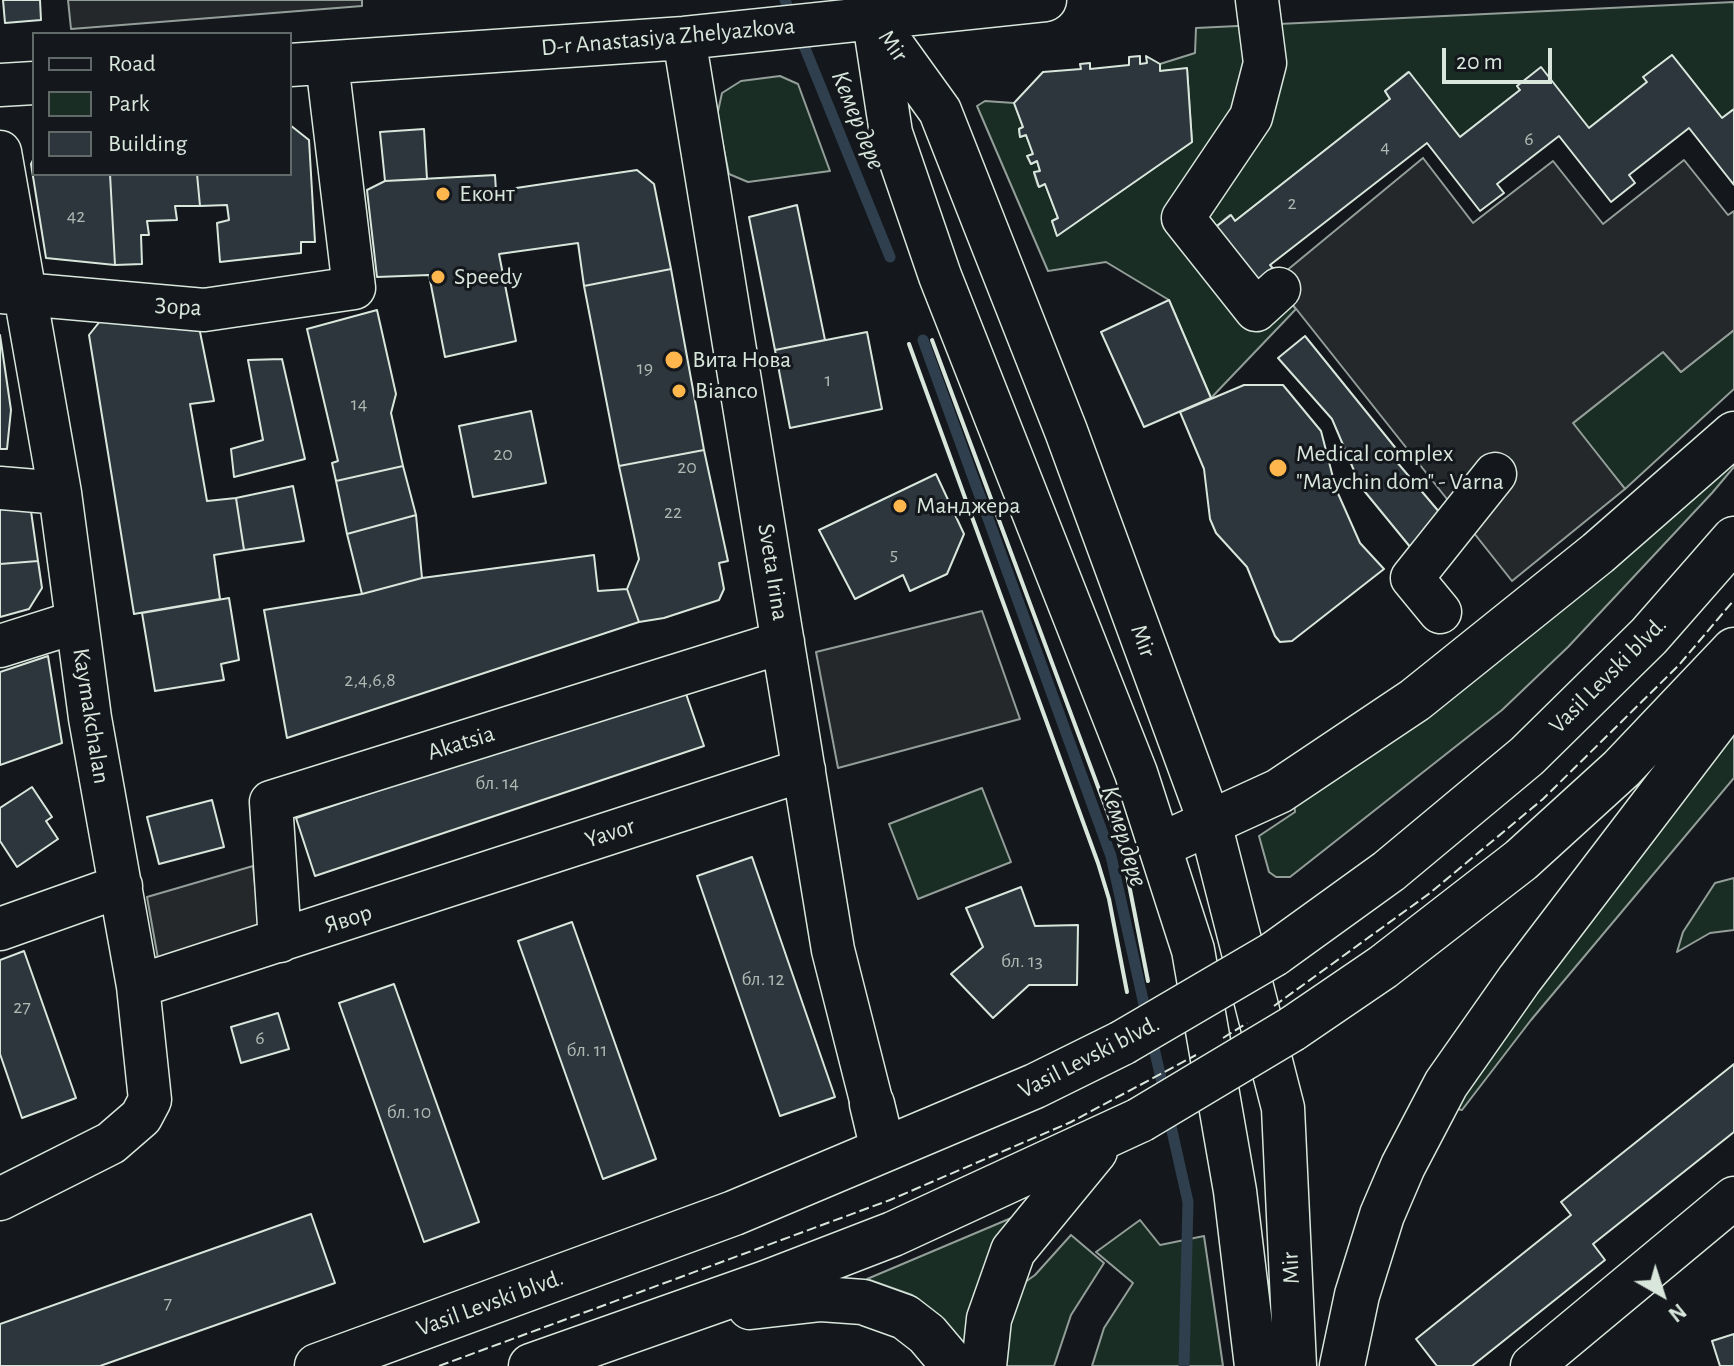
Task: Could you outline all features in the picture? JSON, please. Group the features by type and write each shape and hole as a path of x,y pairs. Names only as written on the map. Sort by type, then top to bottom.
{"highway":[{"path":"1161,845 1279,791 1415,700 1562,583 1734,434"},
{"name":"Vasil Levski blvd.","path":"317,1366 684,1233 1035,1086 1122,1043 1274,954 1389,871 1527,756 1649,636 1734,539"},
{"path":"531,1366 893,1234 1124,1128 1292,1029 1396,958 1521,860 1621,769 1734,650"},
{"path":"1342,1366 1357,1295 1382,1215 1403,1166 1446,1084 1519,980 1734,698"},
{"path":"872,1104 883,1150"},
{"path":"984,1366 989,1319 1013,1251 1124,1128"},
{"path":"672,1315 846,1299 905,1317 927,1334 954,1366"}],"street":[{"name":"D-r Anastasiya Zhelyazkova","path":"308,64 684,38 820,23 874,9 1045,0"},
{"path":"1257,0 1265,63 1251,117 1183,218 1256,310 1279,289"},
{"name":"Mir","path":"874,9 940,111 1066,431 1210,823 1283,1108 1295,1366"},
{"name":"Mir","path":"874,9 891,133 940,276 1161,845 1193,950 1235,1191 1256,1366"},
{"name":"Sveta Irina","path":"684,38 833,950 872,1104"},
{"name":"Зора","path":"13,293 204,310 354,288 308,64"},
{"path":"0,85 32,83"},
{"name":"Kaymakchalan","path":"0,152 13,293 60,493 90,718 138,986 150,1076 150,1100 141,1117 111,1143 0,1199"},
{"path":"1440,612 1412,578 1495,474"},
{"path":"0,488 60,493"},
{"path":"0,646 76,622"},
{"name":"Akatsia","path":"280,941 271,802 783,642"},
{"name":"Yavor","path":"138,986 804,770"},
{"path":"0,929 121,886"},
{"path":"1532,1366 1734,1198"}],"green space":[{"path":"1734,2 1734,109 1722,118 1672,55 1644,77 1647,82 1589,128 1517,86 1520,90 1460,137 1408,72 1385,91 1390,99 1235,221 1230,215 1207,234 1279,289 1296,309 1211,398 1169,300 1106,262 1048,271 977,106 985,101 1014,103 1023,127 1019,129 1020,137 1026,135 1033,154 1028,156 1031,164 1037,161 1040,171 1034,173 1038,186 1045,184 1058,218 1052,221 1057,235 1192,142 1187,69 1160,71 1160,64 1195,53 1196,28"},
{"path":"780,76 798,84 830,171 748,182 729,174 717,116 722,93 741,81"},
{"path":"1734,330 1734,389 1625,489 1572,424 1664,351 1681,372"},
{"path":"1734,448 1734,467 1712,493 1568,647 1502,710 1290,877 1276,877 1269,872 1259,836 1295,812 1293,792"},
{"path":"1734,733 1734,778 1531,1020 1462,1110 1452,1108 1497,1037"},
{"path":"982,788 1011,862 918,899 889,824"},
{"path":"1734,878 1734,930 1710,933 1677,952 1683,932 1715,883"},
{"path":"1016,1216 973,1366 947,1328 912,1295 867,1279"},
{"path":"1140,1220 1160,1245 1204,1236 1223,1366 1092,1366 1104,1328 1133,1283 1096,1252"},
{"path":"1071,1235 1104,1263 1071,1315 1054,1366 1004,1366 1004,1345 1021,1285 1035,1275"}],"shaded area":[{"path":"68,0 362,0 362,6 71,29"},
{"path":"1423,158 1473,223 1553,161 1603,224 1684,160 1728,215 1734,211 1734,330 1681,372 1663,352 1573,423 1625,489 1512,581 1274,281"},
{"path":"982,611 1020,719 838,768 816,652"},
{"path":"253,866 260,934 159,964 147,897"}],"building":[{"path":"3,0 40,0 41,20 5,23"},
{"path":"1672,55 1722,118 1734,109 1734,185 1689,128 1629,175 1635,183 1611,202 1559,136 1497,184 1504,193 1480,211 1427,143 1270,265 1277,273 1253,292 1207,234 1231,215 1235,221 1390,99 1385,91 1409,72 1460,137 1520,90 1517,86 1541,67 1589,128 1647,82 1643,77"},
{"path":"1140,56 1140,64 1147,63 1146,56 1160,64 1160,71 1187,68 1192,142 1057,236 1052,221 1058,218 1045,184 1039,187 1034,172 1040,171 1037,161 1031,164 1027,156 1033,154 1026,135 1020,137 1019,129 1023,127 1014,103 1043,72 1081,69 1080,64 1090,63 1090,69 1129,65 1129,57"},
{"path":"292,127 309,140 315,242 301,242 301,253 220,262 217,223 229,220 227,205 200,206 197,176 292,176"},
{"path":"424,129 427,179 385,181 380,132"},
{"path":"637,170 654,184 671,269 584,286 578,243 499,254 516,341 445,357 429,275 377,277 367,190 385,181 495,175 496,191"},
{"path":"33,176 110,176 115,265 46,258"},
{"path":"110,176 197,176 200,206 175,206 177,220 147,221 149,235 141,235 142,264 115,265"},
{"path":"797,205 825,340 775,350 749,217"},
{"path":"671,269 704,450 619,466 584,286"},
{"path":"1169,300 1211,398 1144,427 1101,332"},
{"path":"377,310 396,394 391,413 403,466 336,481 332,463 338,461 307,329"},
{"path":"101,320 199,327 214,401 190,404 207,501 236,498 244,550 214,555 220,599 134,614 89,335"},
{"path":"867,332 882,409 790,428 775,350"},
{"path":"0,335 11,410 7,449 0,449"},
{"path":"1305,336 1402,456 1396,461 1446,520 1411,548 1361,487 1332,419 1278,358"},
{"path":"282,359 305,459 234,477 231,449 263,440 248,360"},
{"path":"1244,385 1283,385 1321,431 1336,489 1360,543 1384,569 1292,641 1280,642 1275,636 1247,567 1216,533 1210,519 1204,469 1180,412"},
{"path":"531,411 546,483 473,497 459,426"},
{"path":"704,450 728,561 719,563 724,589 719,600 664,618 639,622 627,589 639,559 619,466"},
{"path":"403,466 416,515 347,534 336,481"},
{"path":"936,474 964,534 947,574 910,591 903,575 855,599 819,530"},
{"path":"293,486 304,541 244,550 236,498"},
{"path":"0,509 31,511 38,561 0,564"},
{"path":"416,515 422,578 362,594 347,534"},
{"path":"594,555 598,591 627,589 639,622 287,738 264,610 362,594 422,578"},
{"path":"38,561 42,588 29,609 0,617 0,564"},
{"path":"229,598 239,660 221,664 224,680 155,691 142,613"},
{"path":"48,656 62,743 0,765 0,672"},
{"path":"684,688 704,746 315,876 296,818"},
{"path":"32,787 52,817 46,821 58,839 17,867 0,841 0,808"},
{"path":"212,800 224,847 159,864 147,817"},
{"path":"752,857 835,1097 780,1116 697,876"},
{"path":"1021,887 1035,926 1078,925 1077,985 1029,985 993,1018 951,974 983,947 966,908"},
{"path":"572,922 656,1159 603,1179 518,941"},
{"path":"24,951 76,1098 22,1118 0,1054 0,960"},
{"path":"394,984 479,1222 424,1242 339,1003"},
{"path":"278,1013 289,1049 241,1063 231,1027"},
{"path":"1734,1064 1734,1132 1593,1244 1605,1260 1472,1366 1437,1366 1416,1339 1571,1215 1561,1202"},
{"path":"311,1214 335,1283 100,1366 0,1366 0,1324"},
{"path":"1734,1334 1734,1366 1720,1366 1712,1341"}],"waterway":[{"name":"Кемер дере","path":"785,0 793,20"},
{"name":"Кемер дере","path":"800,36 890,257"},
{"name":"Кемер дере","path":"923,340 1111,856 1147,1018"},
{"name":"Кемер дере","path":"1151,1035 1165,1096"},
{"name":"Кемер дере","path":"1168,1113 1188,1202 1184,1366"}],"fence":[{"path":"1274,1006 1430,893 1543,799 1679,665 1734,600"},
{"path":"1223,1038 1247,1023"},
{"path":"439,1366 890,1200 1071,1122 1196,1055"}],"wall":[{"path":"932,340 1123,854 1148,981"},
{"path":"909,344 1098,863 1109,899 1127,992"}],"place":[{"name":"Еконт","path":"443,194"},
{"name":"Speedy","path":"438,277"},
{"name":"Вита Нова","path":"674,360"},
{"name":"Bianco","path":"679,391"},
{"name":"Medical complex \"Maychin dom\" - Varna","path":"1278,468"},
{"name":"Манджера","path":"900,506"}]}
